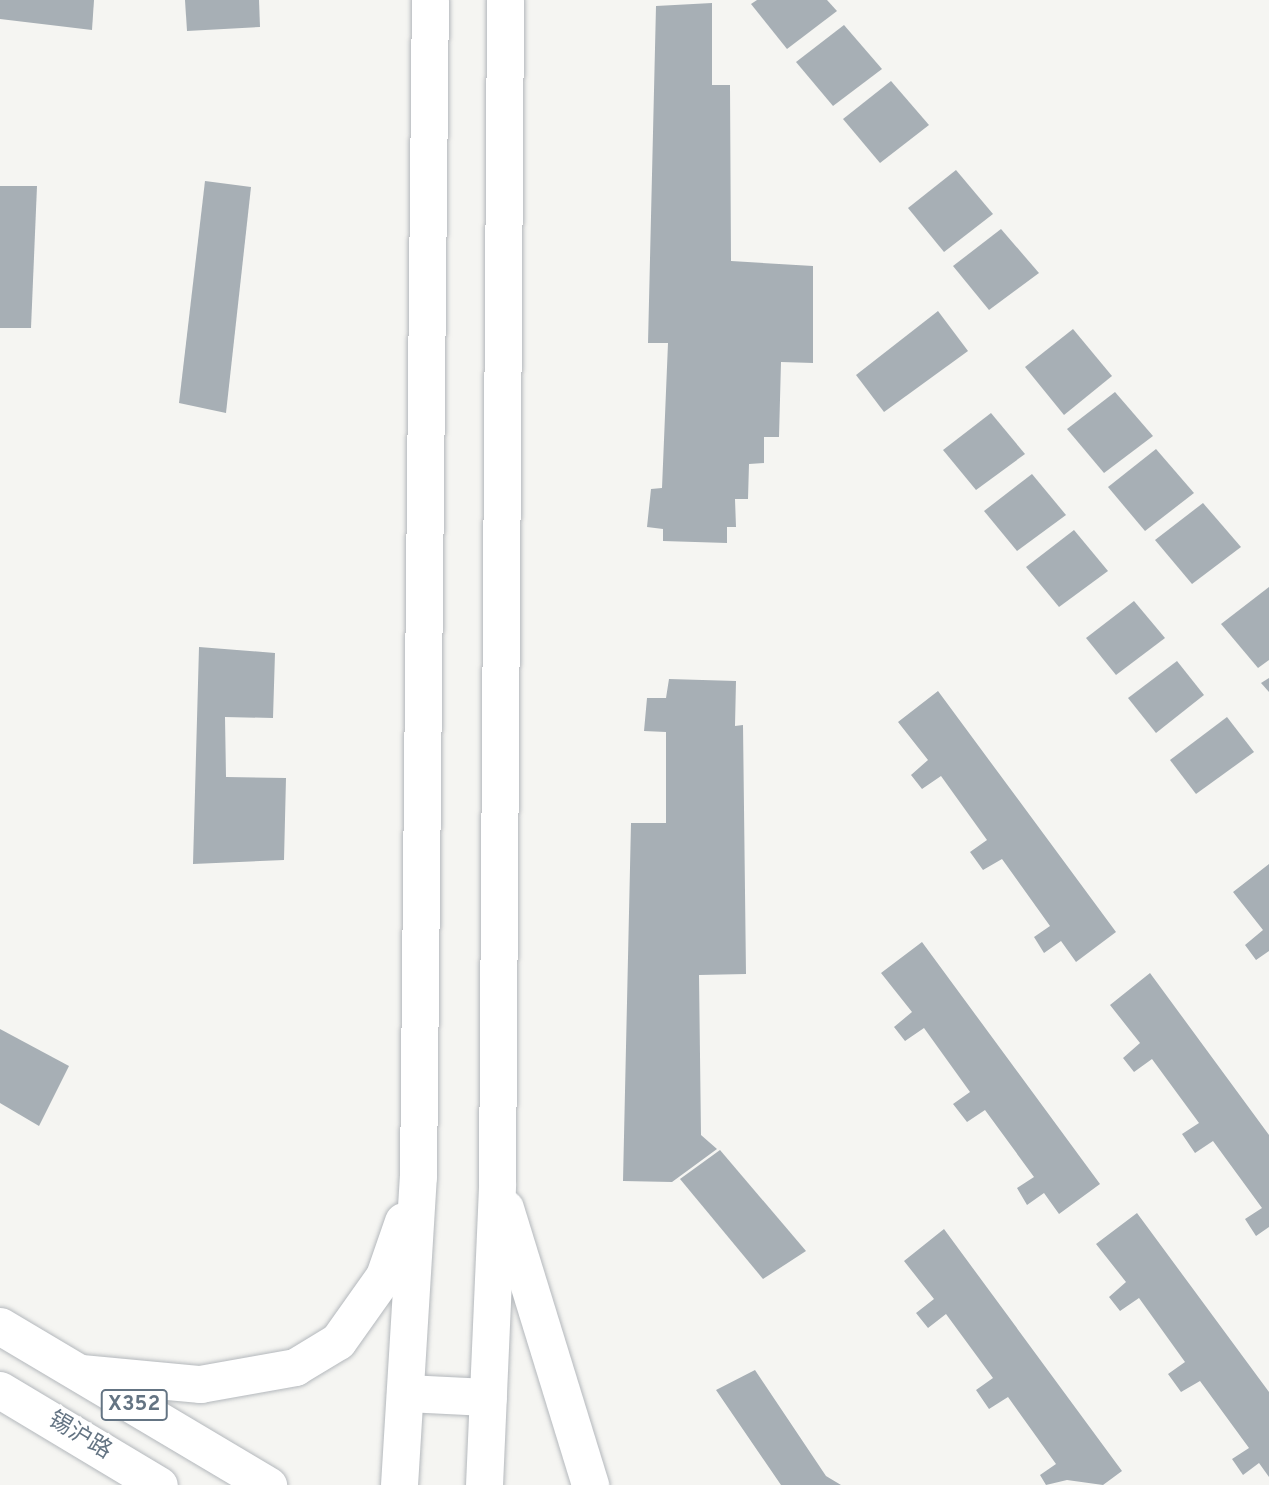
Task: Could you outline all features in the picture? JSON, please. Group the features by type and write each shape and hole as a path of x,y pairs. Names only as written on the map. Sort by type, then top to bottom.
{"main road":[{"path":"399,1485 418,1177 430,0"},
{"path":"484,1485 497,1183 505,0"},
{"path":"81,1373 200,1384 295,1367 338,1341 384,1276 418,1177"},
{"path":"497,1183 590,1485"},
{"name":"X352","path":"0,1326 268,1485"},
{"name":"锡沪路","path":"0,1390 159,1485"},
{"path":"405,1393 488,1397"}],"building":[{"path":"0,0 94,0 92,30 0,19"},
{"path":"185,0 259,0 260,27 187,31"},
{"path":"757,0 827,0 837,11 787,49 751,4"},
{"path":"712,3 712,85 730,85 731,261 813,266 813,363 781,362 779,437 764,437 764,463 749,464 748,499 735,499 736,527 727,527 727,543 663,541 663,529 647,527 651,489 662,488 668,343 648,343 656,6"},
{"path":"844,25 882,69 833,106 796,62"},
{"path":"891,81 929,125 880,163 843,119"},
{"path":"956,170 993,214 944,252 908,208"},
{"path":"205,181 251,187 226,413 179,403"},
{"path":"0,186 37,186 31,328 0,328"},
{"path":"1001,229 1039,273 989,310 953,266"},
{"path":"938,311 968,351 884,412 856,375"},
{"path":"1073,329 1112,376 1064,415 1025,367"},
{"path":"1115,392 1153,436 1104,473 1067,429"},
{"path":"991,413 1025,454 976,490 943,450"},
{"path":"1156,449 1194,493 1145,531 1108,487"},
{"path":"1032,474 1066,515 1017,551 984,511"},
{"path":"1203,503 1241,547 1192,584 1155,540"},
{"path":"1074,530 1108,571 1059,607 1026,567"},
{"path":"1269,587 1269,660 1258,668 1221,624"},
{"path":"1134,601 1165,638 1116,675 1086,638"},
{"path":"199,647 275,653 273,718 225,717 226,777 286,778 284,860 193,864"},
{"path":"1177,661 1204,695 1156,733 1128,698"},
{"path":"1269,678 1269,692 1261,683"},
{"path":"669,679 736,681 735,726 743,725 746,974 699,975 701,1135 717,1149 672,1182 623,1181 631,823 666,823 666,732 644,731 647,698 666,698"},
{"path":"938,691 1116,932 1076,962 1061,941 1044,953 1034,937 1050,926 1002,859 983,870 970,852 987,840 941,776 922,789 911,775 928,760 898,722"},
{"path":"1227,717 1254,752 1196,794 1170,760"},
{"path":"1269,864 1269,951 1256,960 1245,945 1263,930 1233,892"},
{"path":"922,942 1100,1184 1059,1214 1044,1193 1027,1205 1017,1188 1034,1177 985,1110 967,1122 953,1104 970,1092 924,1028 905,1041 894,1027 912,1012 881,973"},
{"path":"1150,973 1269,1135 1269,1227 1256,1236 1245,1219 1262,1208 1213,1141 1195,1153 1182,1134 1199,1123 1152,1059 1134,1072 1123,1058 1140,1043 1110,1005"},
{"path":"0,1029 69,1066 39,1126 0,1103"},
{"path":"720,1150 806,1251 763,1279 680,1179"},
{"path":"1137,1213 1269,1392 1269,1477 1259,1463 1243,1475 1232,1459 1249,1448 1200,1381 1181,1392 1168,1374 1185,1362 1139,1298 1120,1311 1109,1297 1126,1282 1096,1244"},
{"path":"944,1229 1122,1471 1103,1485 1067,1480 1046,1485 1040,1475 1056,1464 1008,1397 989,1409 976,1390 993,1378 946,1314 928,1328 916,1313 934,1299 904,1261"},
{"path":"755,1370 826,1476 841,1485 781,1485 716,1390"}]}
